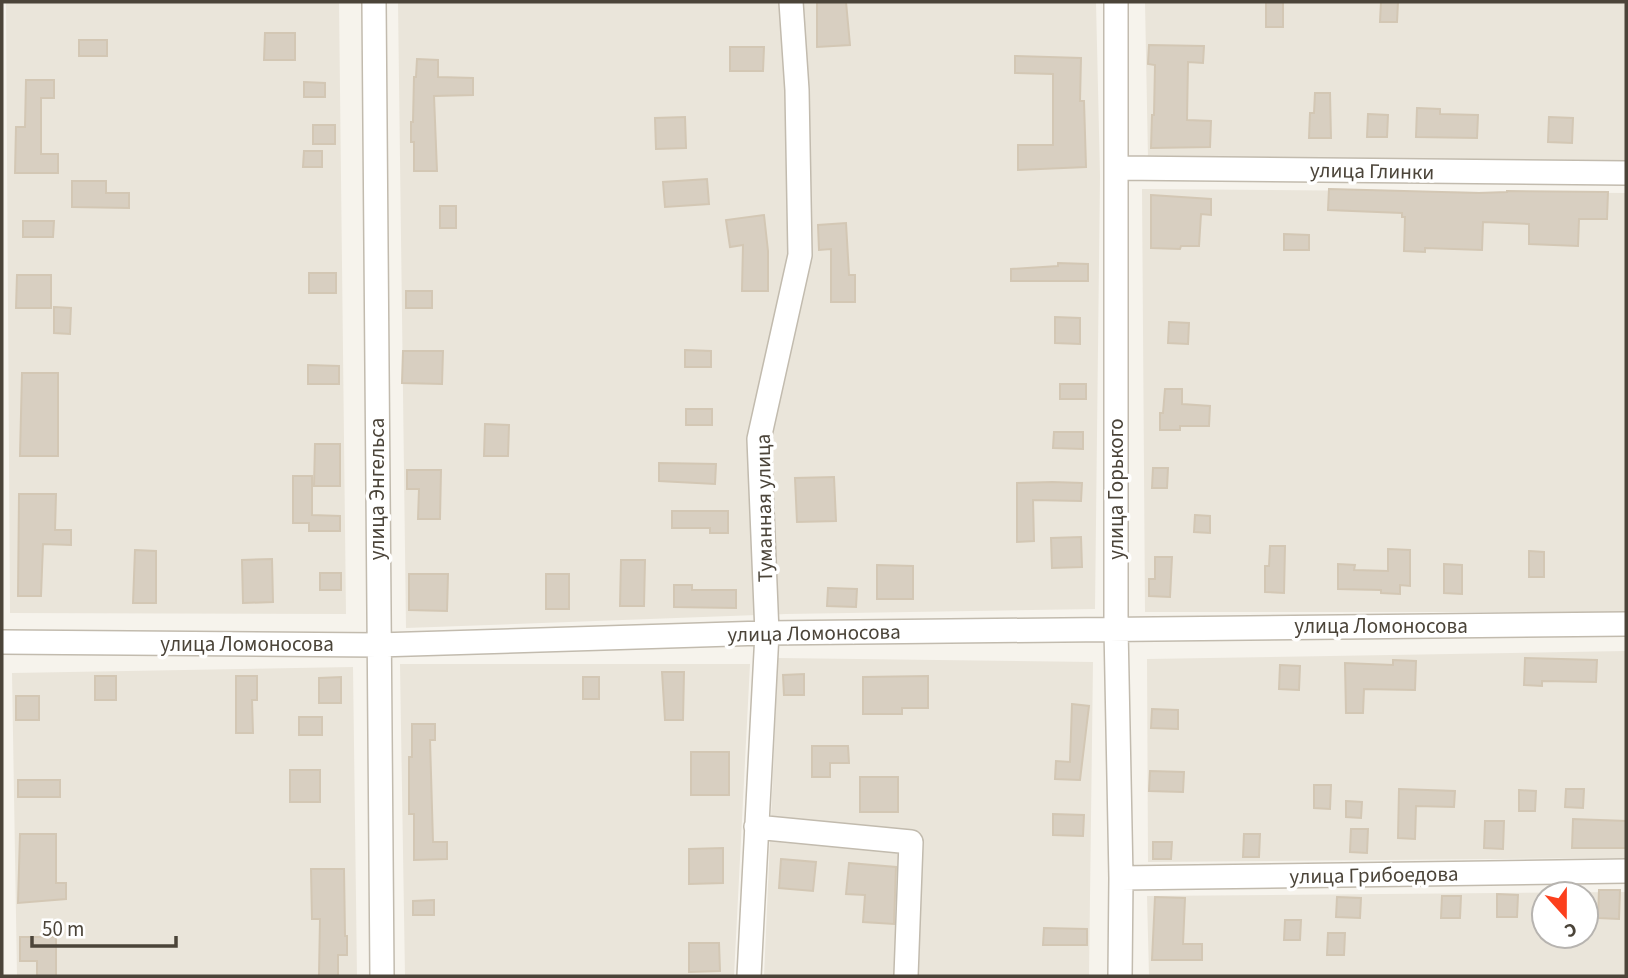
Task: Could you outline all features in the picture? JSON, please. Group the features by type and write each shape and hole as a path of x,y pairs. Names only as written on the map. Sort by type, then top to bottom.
{"street":[{"name":"улица Энгельса","path":"374,2 382,976"},
{"name":"Туманная улица","path":"749,976 768,634 759,439 800,256 797,90 791,2"},
{"name":"улица Горького","path":"1116,2 1116,628 1121,878 1120,976"},
{"name":"улица Глинки","path":"1117,168 1626,173"},
{"name":"улица Ломоносова","path":"2,642 378,645 1116,628 1626,624"},
{"path":"756,827 911,842 906,976"},
{"name":"улица Грибоедова","path":"1121,878 1626,871"}],"shaded area":[{"path":"6,2 339,2 346,614 10,613"},
{"path":"398,2 1096,2 1100,176 1095,609 786,614 406,628"},
{"path":"1145,2 1626,2 1626,160 1148,159"},
{"path":"1142,189 1626,193 1626,612 1145,612"},
{"path":"1626,651 1626,858 1148,862 1147,659"},
{"path":"778,658 1093,662 1089,976 764,976"},
{"path":"400,664 750,664 734,976 405,976"},
{"path":"353,667 357,976 17,976 12,673"},
{"path":"1600,892 1626,892 1626,976 1149,976 1147,896 1530,893 1530,950 1600,950"}],"building":[{"path":"817,2 846,2 850,45 817,47"},
{"path":"1266,2 1283,2 1283,27 1266,27"},
{"path":"1381,2 1398,2 1397,22 1380,22"},
{"path":"265,33 295,33 295,60 264,60"},
{"path":"79,40 107,40 107,56 79,56"},
{"path":"1149,45 1204,46 1203,63 1188,62 1187,120 1211,121 1210,147 1151,148 1155,65 1148,64"},
{"path":"730,47 764,47 763,71 730,71"},
{"path":"1015,56 1081,58 1080,101 1084,101 1086,167 1018,170 1018,145 1053,145 1053,74 1015,73"},
{"path":"417,59 438,60 438,77 473,78 473,95 434,96 437,171 414,171 411,122"},
{"path":"26,80 54,80 54,98 41,98 41,154 58,154 58,173 15,173 16,127 25,127"},
{"path":"304,82 325,83 325,97 304,97"},
{"path":"1315,93 1330,93 1331,138 1309,138 1310,113 1314,113"},
{"path":"1417,108 1440,109 1440,114 1478,115 1477,138 1416,137"},
{"path":"1368,114 1388,115 1387,137 1367,137"},
{"path":"685,117 686,148 656,149 655,118"},
{"path":"1549,117 1573,118 1572,143 1548,142"},
{"path":"313,125 335,125 335,144 313,144"},
{"path":"304,151 322,151 322,167 303,167"},
{"path":"707,179 709,204 665,207 663,182"},
{"path":"72,181 106,181 106,193 129,193 129,208 72,207"},
{"path":"1329,189 1479,193 1608,192 1607,219 1579,219 1578,246 1529,244 1529,224 1483,222 1482,250 1425,248 1425,252 1404,251 1405,217 1402,217 1402,213 1328,210"},
{"path":"1151,195 1211,199 1211,215 1201,214 1199,246 1181,246 1180,249 1151,248"},
{"path":"440,206 456,206 456,228 440,228"},
{"path":"764,215 768,251 768,291 742,291 743,245 730,247 726,220"},
{"path":"23,221 54,221 53,237 23,237"},
{"path":"846,223 849,275 855,275 855,302 831,302 831,249 819,250 818,225"},
{"path":"1284,234 1309,235 1309,250 1284,250"},
{"path":"1058,263 1088,264 1088,281 1011,281 1011,269 1058,266"},
{"path":"309,273 336,273 336,293 309,293"},
{"path":"17,275 51,275 51,308 16,308"},
{"path":"406,291 432,291 432,308 406,308"},
{"path":"54,307 71,308 70,334 54,333"},
{"path":"1055,317 1080,318 1080,344 1055,343"},
{"path":"1169,322 1189,323 1188,344 1168,343"},
{"path":"685,350 711,351 711,367 685,367"},
{"path":"403,351 443,351 442,384 402,383"},
{"path":"308,365 339,366 339,384 308,384"},
{"path":"22,373 58,373 58,456 20,456"},
{"path":"1060,384 1086,384 1086,399 1060,399"},
{"path":"1165,389 1182,389 1182,404 1210,406 1209,426 1180,426 1180,430 1160,430"},
{"path":"686,409 712,409 712,425 686,425"},
{"path":"485,424 509,425 508,456 484,456"},
{"path":"1054,432 1083,432 1083,449 1053,448"},
{"path":"315,444 340,444 340,486 314,486"},
{"path":"659,463 716,464 715,484 659,481"},
{"path":"1153,468 1168,468 1167,488 1152,488"},
{"path":"407,470 441,470 440,519 418,519 419,489 407,489"},
{"path":"293,476 312,476 312,515 340,516 340,531 309,531 309,523 293,523"},
{"path":"834,477 836,521 797,522 795,478"},
{"path":"1017,483 1082,483 1081,501 1033,500 1034,541 1017,542"},
{"path":"19,494 56,494 55,530 71,530 71,545 43,544 41,596 18,596"},
{"path":"672,511 728,511 728,533 710,533 710,528 672,528"},
{"path":"1195,515 1210,516 1210,533 1194,532"},
{"path":"1081,537 1082,567 1052,568 1051,538"},
{"path":"1270,546 1285,546 1284,593 1265,592 1265,566 1269,566"},
{"path":"1388,549 1410,550 1410,586 1400,585 1400,594 1381,593 1381,590 1338,589 1338,564 1355,565 1354,570 1388,571"},
{"path":"135,550 156,551 156,603 133,603"},
{"path":"1529,551 1544,552 1544,577 1529,577"},
{"path":"1155,557 1172,557 1170,597 1149,596 1149,579 1155,579"},
{"path":"272,559 273,602 243,603 242,560"},
{"path":"621,560 645,560 644,606 620,606"},
{"path":"1444,564 1462,565 1462,594 1444,593"},
{"path":"877,565 913,566 913,599 877,599"},
{"path":"320,573 341,573 341,590 320,590"},
{"path":"409,574 448,574 447,611 409,610"},
{"path":"546,574 569,574 569,609 546,609"},
{"path":"674,585 692,585 692,590 736,590 736,608 674,607"},
{"path":"828,588 857,589 856,607 827,606"},
{"path":"1525,658 1597,660 1596,682 1542,681 1542,686 1524,685"},
{"path":"1393,660 1416,661 1415,690 1364,689 1363,713 1346,713 1345,663 1393,665"},
{"path":"1280,665 1300,666 1299,690 1279,689"},
{"path":"662,672 684,672 683,720 665,720"},
{"path":"804,674 804,695 784,695 783,675"},
{"path":"95,676 116,676 116,700 95,700"},
{"path":"236,676 257,676 257,700 252,700 253,733 236,733"},
{"path":"928,676 928,708 902,708 902,714 863,714 863,677"},
{"path":"341,677 341,703 319,703 319,678"},
{"path":"583,677 599,677 599,699 583,699"},
{"path":"16,696 39,696 39,720 16,720"},
{"path":"1072,704 1089,706 1080,780 1055,779 1056,761 1070,762"},
{"path":"1152,709 1178,710 1178,729 1151,728"},
{"path":"299,717 322,717 322,735 299,735"},
{"path":"412,724 435,724 435,740 430,740 433,842 447,842 447,859 414,860 414,814 409,814"},
{"path":"812,746 848,746 849,763 830,763 830,777 812,777"},
{"path":"691,752 729,752 729,795 691,795"},
{"path":"290,770 320,770 320,802 290,802"},
{"path":"1150,771 1184,772 1183,792 1149,791"},
{"path":"860,777 898,777 898,812 860,812"},
{"path":"18,780 60,780 60,797 18,797"},
{"path":"1314,785 1331,785 1330,809 1314,808"},
{"path":"1399,789 1455,791 1454,807 1416,806 1415,839 1398,838"},
{"path":"1566,789 1584,789 1583,808 1565,807"},
{"path":"1519,790 1536,791 1535,811 1519,811"},
{"path":"1346,801 1362,802 1361,818 1346,817"},
{"path":"1053,814 1084,815 1083,836 1053,835"},
{"path":"1573,819 1626,821 1626,848 1572,848"},
{"path":"1485,821 1504,821 1503,849 1484,848"},
{"path":"1351,829 1368,829 1367,853 1350,852"},
{"path":"20,834 56,834 56,883 66,883 66,899 18,903"},
{"path":"1244,834 1260,834 1259,857 1243,857"},
{"path":"1153,842 1172,842 1171,859 1153,859"},
{"path":"723,848 723,883 689,884 689,849"},
{"path":"781,859 816,862 813,891 779,888"},
{"path":"849,863 896,867 894,924 863,922 865,895 846,894"},
{"path":"311,869 344,869 347,955 338,955 338,976 319,976 320,919 312,919"},
{"path":"1600,890 1620,890 1619,919 1600,918"},
{"path":"1497,894 1518,895 1517,917 1497,917"},
{"path":"1442,896 1461,896 1460,918 1441,918"},
{"path":"1155,897 1185,898 1183,944 1202,944 1202,960 1152,960"},
{"path":"1337,897 1361,898 1360,918 1336,917"},
{"path":"434,900 434,915 413,915 413,901"},
{"path":"1285,920 1301,920 1300,940 1284,940"},
{"path":"1044,928 1087,929 1087,945 1043,945"},
{"path":"1328,933 1345,933 1344,955 1327,955"},
{"path":"20,937 56,937 56,976 37,976 37,961 20,961"},
{"path":"689,943 719,943 720,971 689,972"}]}
